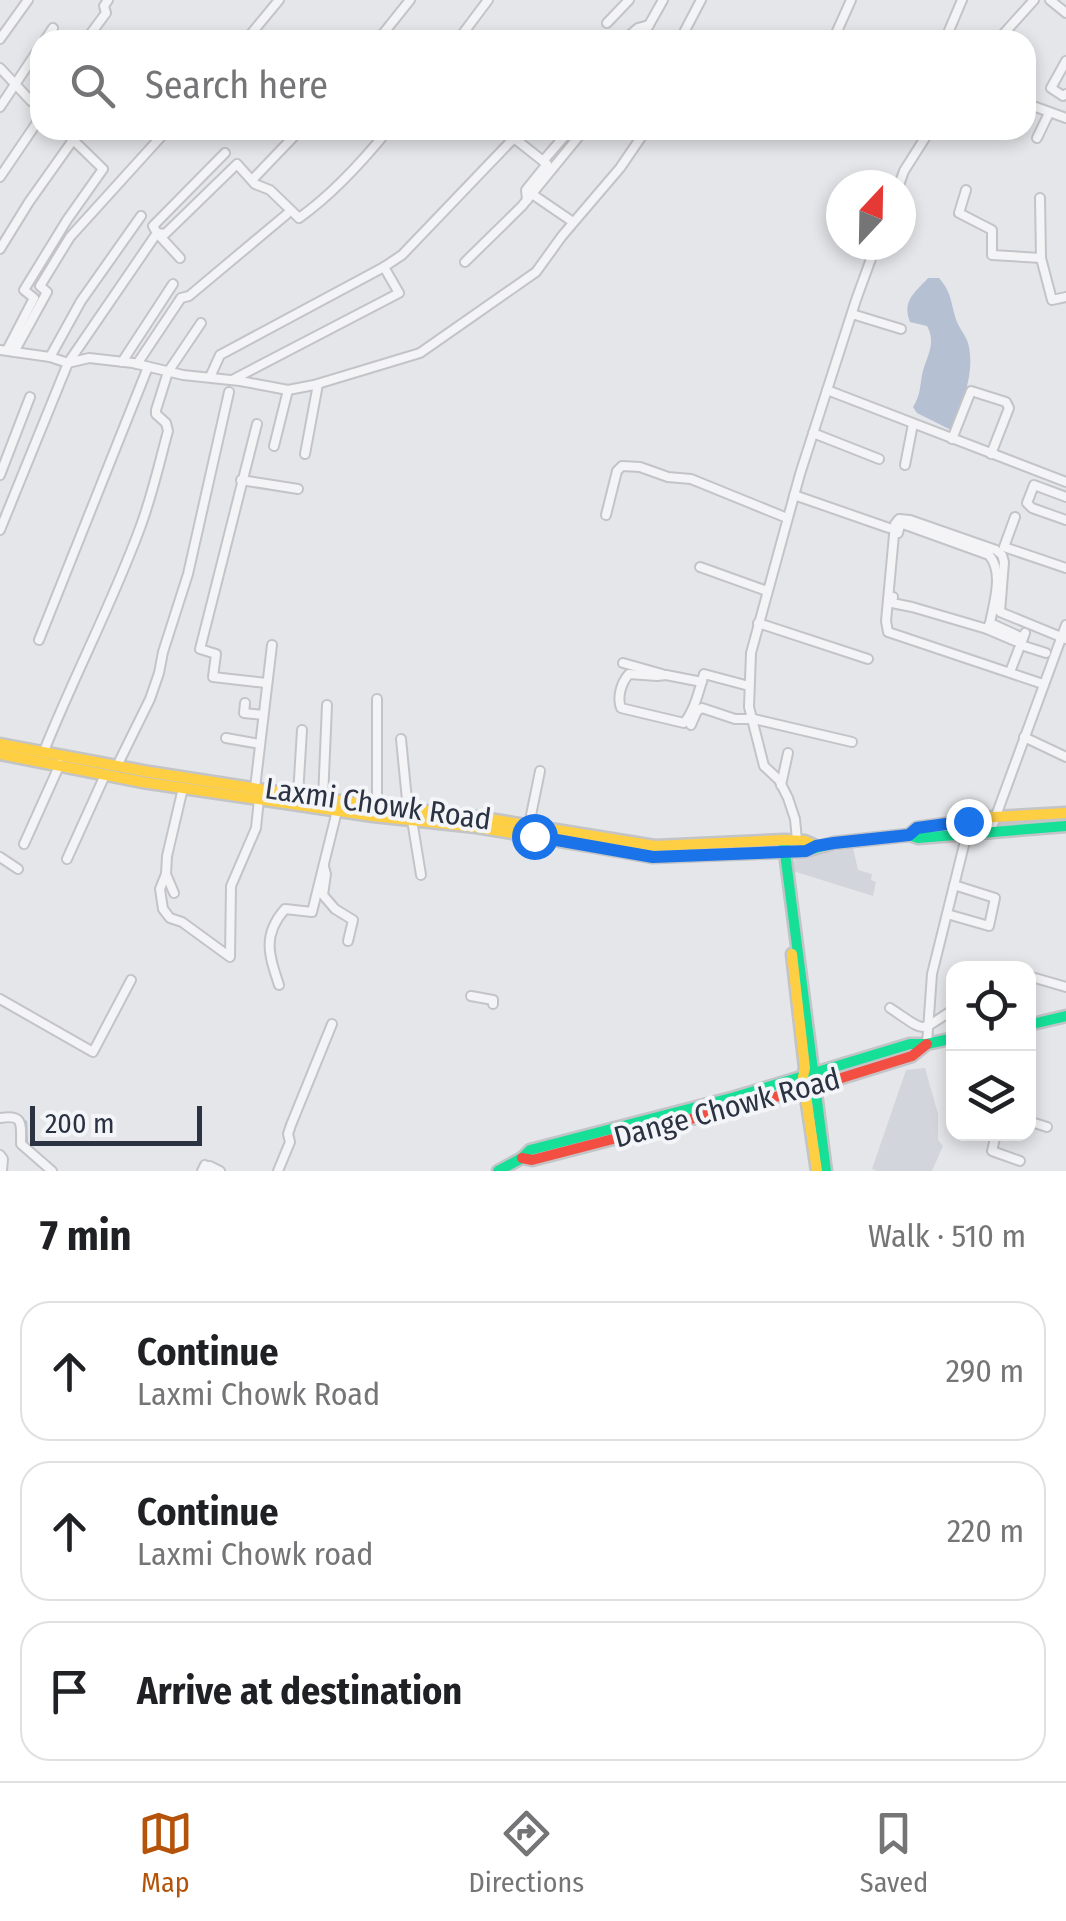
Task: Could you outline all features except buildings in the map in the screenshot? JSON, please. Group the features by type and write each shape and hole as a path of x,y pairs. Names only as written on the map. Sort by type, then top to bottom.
{"main road":[{"name":"Laxmi Chowk Road","path":"0,744 44,751 183,788 298,795 377,806 653,857 781,845"},
{"name":"Laxmi Chowk Road","path":"0,754 337,811 529,825 655,846 781,845"},
{"path":"826,1171 802,1050 781,845 816,846 909,835 918,838 994,817 1066,813"},
{"path":"968,827 990,832 1066,826"},
{"path":"1036,1021 1066,1008"},
{"path":"1036,1022 1066,1016"},
{"name":"Dange Chowk Road","path":"498,1171 518,1164 530,1150 634,1128 912,1056 928,1044 946,1040"},
{"path":"810,1081 817,1171"}],"street":[{"path":"0,40 28,0"},
{"path":"93,30 106,13 104,6 108,0"},
{"path":"254,30 278,0"},
{"path":"386,30 410,0"},
{"path":"466,30 488,0"},
{"path":"607,23 629,0"},
{"path":"646,30 663,0"},
{"path":"685,30 700,0"},
{"path":"838,30 851,0"},
{"path":"948,30 962,0"},
{"path":"1007,30 1034,0"},
{"path":"1050,0 1066,13"},
{"path":"636,30 649,25"},
{"path":"1066,61 1051,88 1062,96 1066,94"},
{"path":"0,106 30,63"},
{"path":"0,68 30,99"},
{"path":"1036,104 1066,118"},
{"path":"1036,138 1049,112"},
{"path":"0,177 30,133"},
{"path":"0,250 73,140 103,170 24,290 34,298 7,351"},
{"path":"7,351 47,292 40,286 70,237 157,140"},
{"path":"252,180 290,140"},
{"path":"155,235 165,234 237,164 299,218 316,206 379,140"},
{"path":"210,377 220,354 384,267 410,246 512,140"},
{"path":"517,140 547,164 526,190 530,197 574,222"},
{"path":"543,161 561,140"},
{"path":"464,262 530,197 576,140"},
{"path":"7,351 68,363 88,358 122,362 183,376 288,390 420,353 536,272 639,140"},
{"path":"905,170 924,140"},
{"path":"0,530 68,363 155,235 154,226 225,154"},
{"path":"966,190 959,213 992,230 992,255 1041,258"},
{"path":"1040,198 1041,258 1052,300 1066,298"},
{"path":"136,364 181,298 189,296 287,214"},
{"path":"50,357 82,301 138,220 180,258"},
{"path":"798,846 795,819 781,785 764,766 749,707 751,653 794,495 871,260"},
{"path":"232,380 399,292 384,267"},
{"path":"122,362 173,284"},
{"path":"852,314 901,328"},
{"path":"44,751 141,526 168,431 156,414 168,372 201,323"},
{"path":"39,640 148,367"},
{"path":"305,454 318,384"},
{"path":"274,446 288,390"},
{"path":"827,390 1066,482"},
{"path":"952,439 970,391 1006,402 1008,408 991,454"},
{"path":"68,859 150,698 188,574 230,392"},
{"path":"0,475 30,397"},
{"path":"257,424 200,649 216,654 212,677 266,683"},
{"path":"905,464 913,424"},
{"path":"813,433 879,459"},
{"path":"606,515 616,471 622,466 691,479 788,518"},
{"path":"241,480 298,489"},
{"path":"1066,494 1034,486 1028,505 1066,520"},
{"path":"1034,502 1038,486"},
{"path":"794,495 890,528"},
{"path":"1015,517 1004,547 1066,568"},
{"path":"1043,684 888,632 895,524 899,519 910,520 996,550 1004,562 1000,612 1064,638"},
{"path":"988,626 997,580 989,554 900,526 892,603 988,626 1046,654"},
{"path":"700,567 767,590"},
{"path":"758,623 868,659"},
{"path":"1010,672 1028,624"},
{"path":"990,832 1066,625"},
{"path":"183,788 160,889 163,909 170,918 182,922 230,957 231,886 256,828 260,744 272,646"},
{"path":"624,663 702,682"},
{"path":"666,675 629,674 618,701 621,708 684,723 704,674 749,686"},
{"path":"376,699 377,806"},
{"path":"245,704 244,714 263,714"},
{"path":"323,799 327,704"},
{"path":"691,725 699,708 852,742"},
{"path":"298,795 302,730"},
{"path":"1024,737 1066,757"},
{"path":"226,738 260,744"},
{"path":"401,739 404,814 421,875"},
{"path":"781,785 788,752"},
{"path":"24,844 60,764"},
{"path":"529,825 540,771"},
{"path":"279,985 268,954 272,928 285,908 312,912 337,811"},
{"path":"928,1044 932,974 968,827"},
{"path":"0,858 18,868"},
{"path":"324,867 323,895 335,909 353,920 348,941"},
{"path":"166,874 174,893"},
{"path":"947,914 988,926 992,912 995,898 954,884"},
{"path":"1036,978 1066,987"},
{"path":"0,999 93,1052 131,980"},
{"path":"471,996 492,1000 493,1004"},
{"path":"890,1008 919,1028 927,1028 946,1015"},
{"path":"278,1171 290,1142 291,1125 332,1024"},
{"path":"0,1118 18,1118 21,1144 52,1171"},
{"path":"1036,1124 1046,1127"},
{"path":"994,1141 992,1152 1020,1161"},
{"path":"0,1155 2,1171"},
{"path":"205,1169 210,1166 220,1171"}],"shaded area":[{"path":"853,848 858,870 872,874 871,880 876,882 873,896 793,871 795,857"},
{"path":"925,1068 938,1114 938,1140 943,1146 932,1171 872,1169 906,1070"}],"water":[{"path":"928,278 939,278 947,289 970,354 967,388 951,430 917,413 913,407 931,339 927,326 910,322 907,308"}],"waterway":[{"path":"20,1118 26,1122 27,1147"}],"traffic: fast":[{"path":"614,850 653,857 805,851 834,843 909,835 918,838 1066,826"},
{"path":"784,845 826,1171"},
{"path":"1036,1023 1066,1016"},
{"path":"498,1171 530,1150 735,1097 910,1044 946,1040"}],"traffic: slow":[{"path":"0,744 149,772 655,846 784,840 816,846"},
{"path":"0,754 142,782 476,827 614,850"},
{"path":"909,835 917,828 994,817 1066,813"},
{"path":"792,954 803,1077 817,1171"}],"traffic: jam":[{"path":"522,1158 532,1160 806,1089 912,1056 927,1044"}],"route":[{"path":"534,836 653,857 721,855 806,851 816,846 909,835 917,828 968,821"}]}
